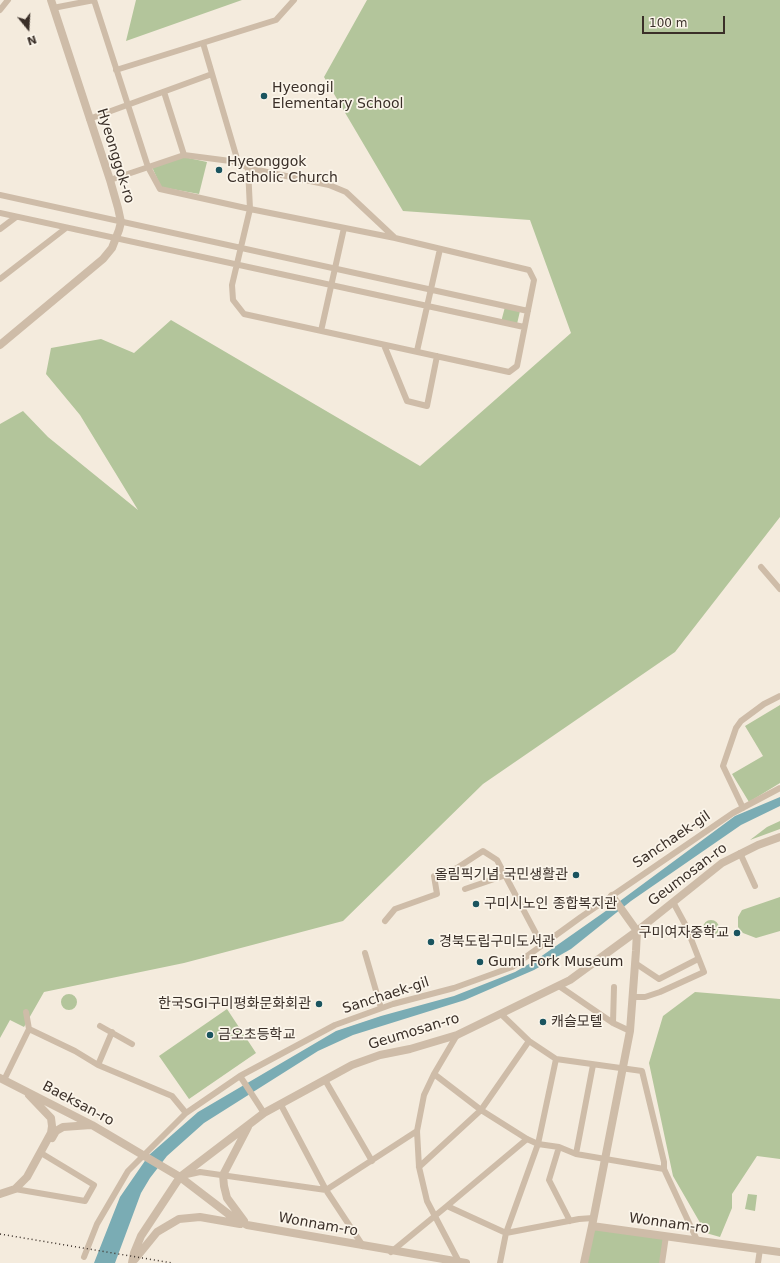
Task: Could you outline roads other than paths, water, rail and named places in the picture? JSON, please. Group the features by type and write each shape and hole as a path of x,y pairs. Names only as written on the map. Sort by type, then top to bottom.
{"street":[{"path":"0,10 8,0"},
{"name":"Hyeonggok-ro","path":"1,342 103,259 117,239 120,222 110,180 51,0"},
{"path":"54,8 94,0 148,167 160,189 250,210 395,238 530,270 534,280 517,366 509,372 244,314 233,300 232,285 250,210 248,168"},
{"path":"116,70 276,20 294,0"},
{"path":"203,43 238,162"},
{"path":"90,119 212,74"},
{"path":"164,92 184,155"},
{"path":"110,180 184,155 238,162 248,168 329,185 346,192 395,238"},
{"path":"0,195 528,311"},
{"path":"0,213 524,327"},
{"path":"0,229 16,217"},
{"path":"0,280 66,228"},
{"path":"321,331 344,228"},
{"path":"417,351 440,249"},
{"path":"384,345 407,401 427,406 438,356"},
{"path":"761,567 780,590"},
{"path":"743,808 723,766 736,728 741,721 764,704 780,696"},
{"name":"Sanchaek-gil","path":"84,1257 97,1224 128,1171 186,1114 240,1076 335,1025 381,1008 454,988 512,967 612,896 743,808 780,788"},
{"name":"Geumosan-ro","path":"132,1263 134,1253 141,1236 180,1177 264,1113 363,1061 457,1035 559,986 570,980 637,931 722,863 740,853 780,837"},
{"path":"385,921 395,909 437,894 434,876 457,868 483,851 497,860 542,945"},
{"path":"740,853 755,886"},
{"path":"465,889 506,875"},
{"path":"584,1263 630,1031 633,997 637,931 612,896"},
{"path":"633,997 645,997 660,992 704,972 686,926 673,902"},
{"path":"365,953 381,1008"},
{"path":"635,963 659,979 698,959"},
{"path":"559,986 614,1023 630,1031"},
{"path":"614,987 614,1023"},
{"path":"2,1079 29,1029 26,1012"},
{"path":"501,1014 529,1040 556,1059 642,1072 664,1162 664,1169 697,1240"},
{"path":"100,1026 132,1044"},
{"path":"29,1029 75,1051 98,1065 172,1096 186,1114"},
{"path":"98,1065 112,1032"},
{"path":"457,1035 434,1074 424,1095 417,1131 420,1167 427,1200 462,1262"},
{"path":"420,1167 482,1110 529,1040"},
{"path":"500,1263 506,1233 538,1144 556,1059"},
{"path":"576,1154 593,1065"},
{"path":"434,1074 482,1110 527,1139 538,1144 559,1147 576,1154 664,1169"},
{"path":"240,1076 264,1113"},
{"name":"Baeksan-ro","path":"2,1079 92,1125 180,1177"},
{"path":"325,1080 372,1161"},
{"path":"0,1194 15,1189 27,1177 51,1133 52,1122 49,1115 23,1089"},
{"path":"281,1105 326,1190 363,1246"},
{"path":"247,1225 227,1198 223,1174 250,1123"},
{"path":"41,1153 59,1128 92,1125"},
{"path":"180,1177 200,1172 223,1174 326,1190 417,1131"},
{"path":"391,1252 527,1139"},
{"path":"559,1147 549,1180 570,1221"},
{"path":"15,1189 85,1201 94,1185 41,1153"},
{"name":"Wonnam-ro","path":"180,1177 231,1216 247,1225 391,1252 462,1262"},
{"path":"447,1206 506,1233 570,1221 592,1222"},
{"path":"132,1263 157,1232 179,1220 200,1217 247,1225"},
{"name":"Wonnam-ro","path":"592,1222 666,1236 780,1252"},
{"path":"662,1263 666,1236"},
{"path":"758,1263 760,1249"}],"water":[{"path":"780,797 780,806 741,825 631,901 571,949 534,970 465,1000 353,1035 318,1051 204,1123 167,1156 150,1178 141,1193 115,1263 94,1263 120,1197 149,1155 198,1112 336,1031 381,1016 454,996 515,972 536,960 620,901 735,816"}],"railway":[{"path":"0,1234 172,1263"}],"place":[{"name":"Hyeongil Elementary School","path":"264,96"},
{"name":"Hyeonggok Catholic Church","path":"219,170"},
{"name":"올림픽기념 국민생활관","path":"576,875"},
{"name":"구미시노인 종합복지관","path":"476,904"},
{"name":"구미여자중학교","path":"737,933"},
{"name":"경북도립구미도서관","path":"431,942"},
{"name":"Gumi Fork Museum","path":"480,962"},
{"name":"한국SGI구미평화문화회관","path":"319,1004"},
{"name":"캐슬모텔","path":"543,1022"},
{"name":"금오초등학교","path":"210,1035"}]}
